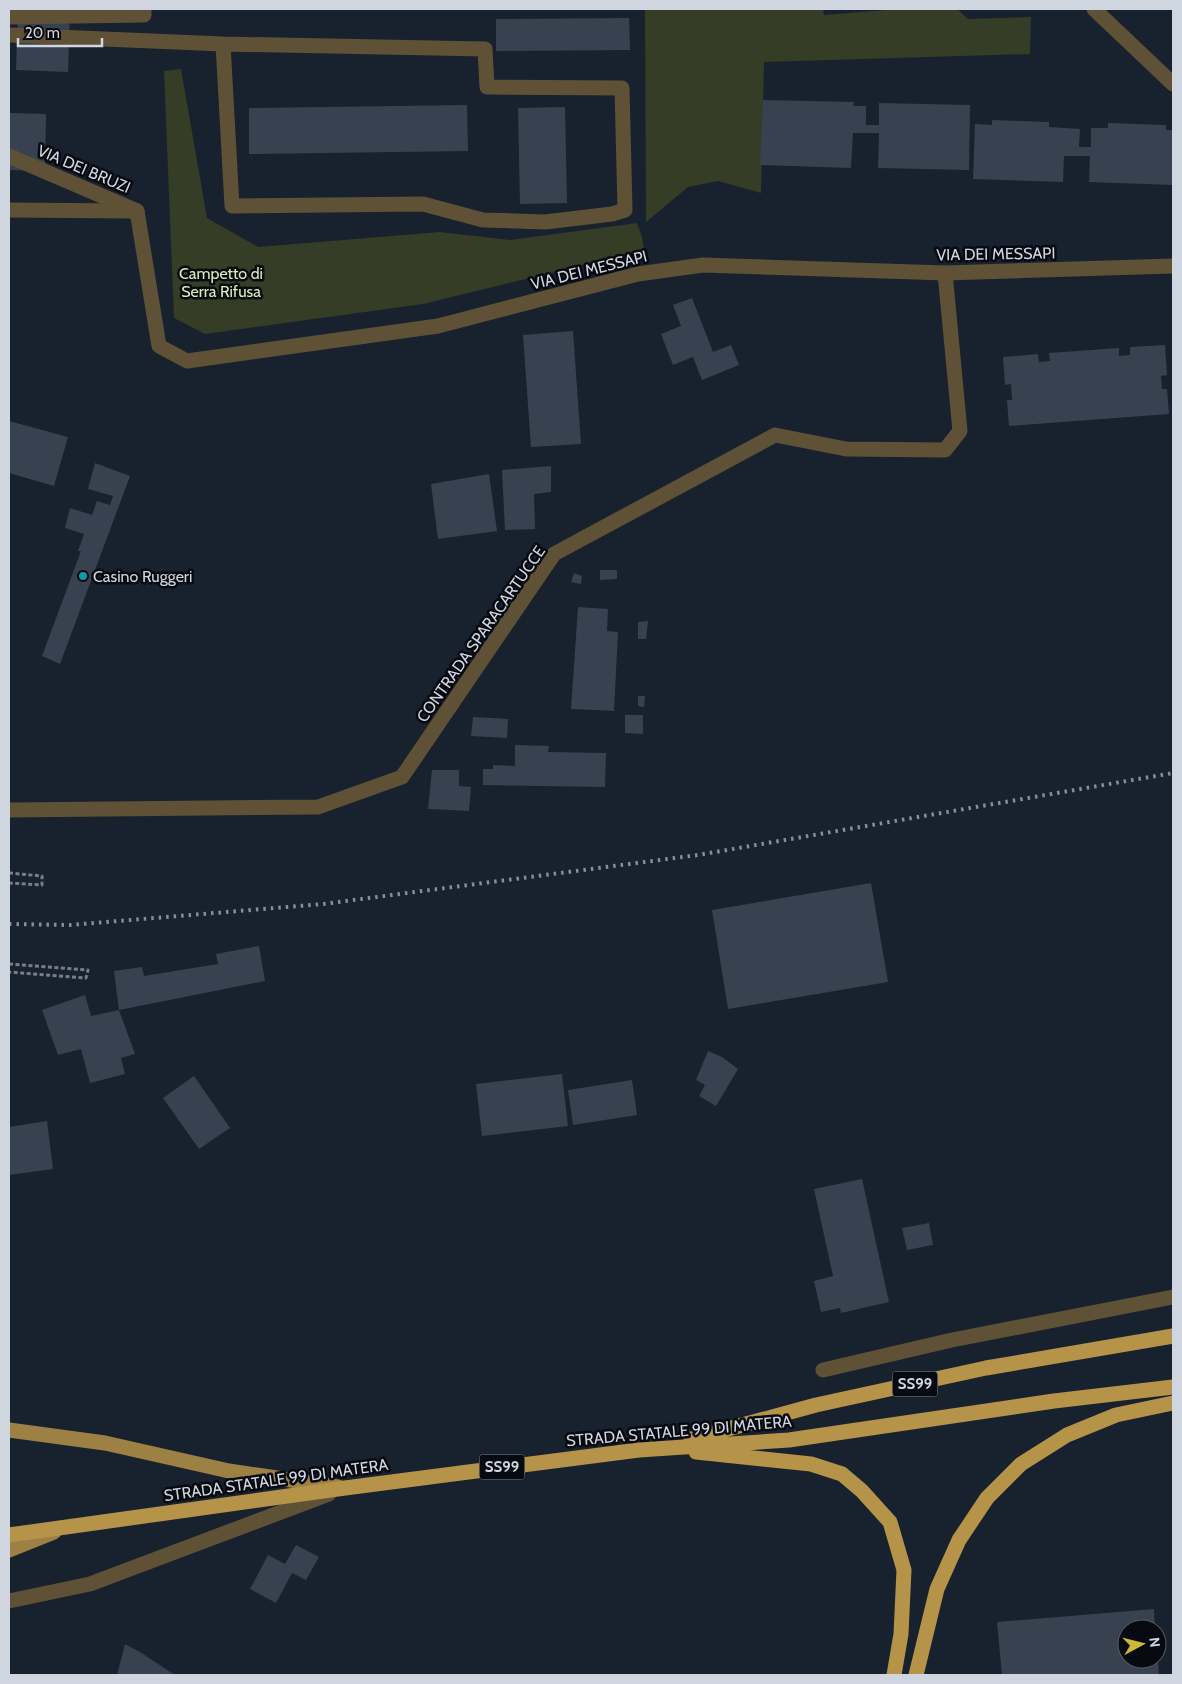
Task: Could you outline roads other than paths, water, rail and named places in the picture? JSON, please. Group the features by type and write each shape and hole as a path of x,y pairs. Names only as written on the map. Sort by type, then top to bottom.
{"highway":[{"name":"SS99","path":"660,1448 816,1405 986,1368 1173,1336"},
{"name":"STRADA STATALE 99 DI MATERA","path":"9,1535 345,1488 660,1448 789,1440 1054,1401 1173,1387"},
{"path":"916,1675 937,1589 959,1540 987,1498 1021,1464 1067,1435 1116,1415 1173,1403"},
{"path":"660,1448 811,1464 842,1474 862,1491 890,1522 904,1570 901,1634 894,1675"}],"main road":[{"path":"9,1430 105,1443 230,1471 345,1488"},
{"path":"9,1550 68,1526"}],"street":[{"path":"9,17 144,15 144,9"},
{"path":"1094,9 1173,84"},
{"path":"9,35 222,44 485,49 487,87 622,88 625,210 612,214 545,222 483,220 423,204 232,206 222,44"},
{"name":"VIA DEI BRUZI","path":"9,156 137,212"},
{"name":"VIA DEI BRUZI","path":"9,210 137,212"},
{"name":"VIA DEI MESSAPI","path":"137,212 158,346 187,361 438,326 638,274 703,265 945,273 1173,266"},
{"name":"CONTRADA SPARACARTUCCE","path":"9,810 318,807 402,777 554,554 775,435 846,449 946,450 960,431 945,273"},
{"path":"823,1370 952,1340 1173,1297"},
{"path":"9,1601 90,1584 345,1488"}],"railway":[{"path":"9,924 70,925 323,904 698,855 1173,773"}],"place":[{"name":"Casino Ruggeri","path":"83,576"}],"park label":[{"name":"Campetto di Serra Rifusa","path":"221,282"}]}
